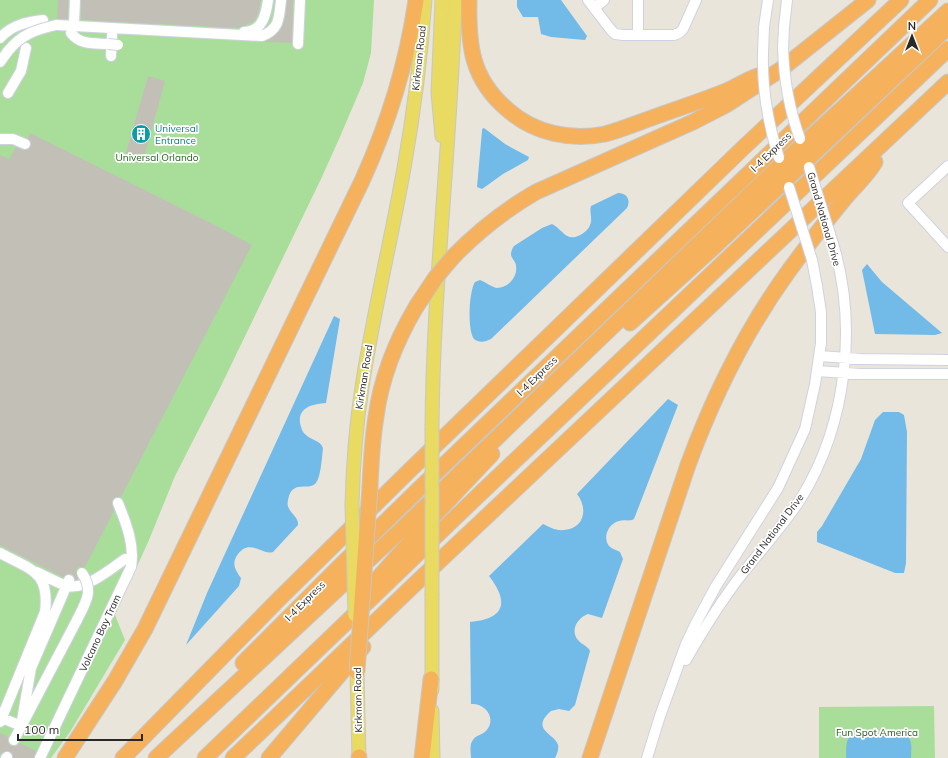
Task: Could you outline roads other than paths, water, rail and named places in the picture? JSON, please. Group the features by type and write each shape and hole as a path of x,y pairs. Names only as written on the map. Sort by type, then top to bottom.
{"highway":[{"path":"65,758 115,681 145,628 359,188 380,140 396,92 410,35 416,0"},
{"path":"469,0 469,32 472,53 480,75 490,91 503,106 517,117 533,126 559,134 585,136 611,132 715,95 753,77 780,70"},
{"path":"357,672 374,431 382,387 394,350 407,323 436,277 453,257 492,221 529,196 549,185 702,117 748,92 780,70 868,0"},
{"path":"123,758 280,598 415,465 738,153 901,0"},
{"name":"I-4 Express","path":"150,758 305,601 423,485 930,0"},
{"path":"156,758 784,172 948,11"},
{"path":"804,153 948,27"},
{"path":"205,758 948,49"},
{"path":"233,758 416,583 948,82"},
{"path":"590,758 688,465 720,389 747,338 780,284 838,206 873,164 886,140"},
{"path":"294,673 406,546 499,448 595,354 712,248 784,172"},
{"path":"270,758 416,583"},
{"path":"422,758 431,679"}],"main road":[{"name":"Kirkman Road","path":"359,758 352,505 354,454 369,343 409,138 418,78 424,0"},
{"path":"442,0 438,93 445,180"},
{"path":"433,758 431,679 432,428 436,300 452,90 456,0"}],"street":[{"path":"74,22 75,0"},
{"path":"218,33 251,32 261,25 268,0"},
{"path":"0,62 16,41 25,34 56,25 262,36 270,33 275,27 279,18 280,0"},
{"path":"296,42 298,0"},
{"path":"604,0 591,4 613,32 620,35 674,35 680,33 696,0"},
{"path":"638,0 638,35"},
{"name":"Grand National Drive","path":"647,758 660,716 674,681 686,644 696,623 716,586 778,488 805,429 820,356 821,312 812,260 772,132 767,107 763,77 763,53 764,27 768,0"},
{"name":"Grand National Drive","path":"674,681 709,620 800,500 823,455 833,425 839,399 843,373 846,332 844,297 839,267 830,234 792,115 787,93 783,48 787,0"},
{"path":"0,38 10,29 18,25 44,20"},
{"path":"71,33 79,41 84,42 112,41 111,56"},
{"path":"8,93 21,71 26,48"},
{"path":"0,139 13,139 25,144"},
{"path":"948,166 908,203 948,247"},
{"path":"820,356 844,359 948,360"},
{"path":"817,371 843,373 948,374"},
{"name":"Volcano Bay Tram","path":"40,758 131,568 131,545 126,524 118,503"},
{"path":"0,553 33,570 78,586 90,582 125,559"},
{"path":"21,726 1,719 45,612 45,587 41,579 33,570"},
{"path":"14,740 86,602 88,586 82,573"},
{"path":"21,726 31,668 68,583"}],"water":[{"path":"517,0 561,0 587,36 585,40 551,37 541,34 538,17 523,17 517,7"},
{"path":"484,128 505,144 529,157 528,160 503,174 482,189 477,187 482,129"},
{"path":"618,193 626,196 629,202 627,208 491,339 482,342 474,339 470,328 470,302 471,293 475,282 480,280 497,288 505,286 514,278 516,270 516,265 511,255 514,246 542,228 552,224 568,237 577,237 588,229 591,223 591,206"},
{"path":"867,264 882,282 942,333 935,335 875,334 862,270"},
{"path":"334,316 340,319 326,403 307,407 301,413 300,418 300,423 304,432 308,437 320,443 323,448 319,477 315,484 312,486 296,488 290,494 288,500 288,508 298,522 298,525 273,552 268,553 250,547 241,551 236,557 234,563 241,578 239,586 186,645 207,593"},
{"path":"668,399 678,405 634,519 615,522 612,524 606,535 609,546 620,552 623,559 602,618 588,614 581,618 576,625 576,636 590,651 575,705 569,711 559,709 551,711 545,717 543,723 543,727 558,745 555,758 471,758 472,742 476,737 486,731 490,722 490,717 485,709 476,704 471,704 470,622 490,617 500,608 500,594 489,576 543,524 558,530 564,530 576,526 580,521 583,511 583,505 577,494"},
{"path":"883,412 899,412 904,415 907,432 906,563 904,573 895,573 817,542 817,532 861,459 875,420"},
{"path":"854,734 907,736 911,744 911,758 846,758 847,741"}],"tunnel":[{"path":"148,107 157,110"},
{"path":"7,757 14,740"}],"place":[{"name":"Universal Entrance","path":"141,134"}],"park label":[{"name":"Universal Orlando","path":"157,157"},
{"name":"Fun Spot America","path":"877,732"}]}
